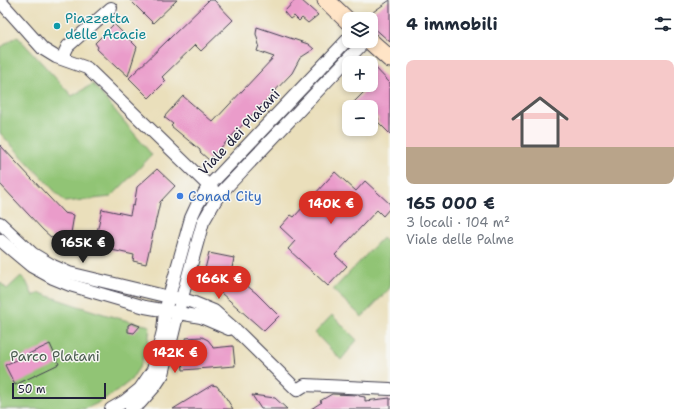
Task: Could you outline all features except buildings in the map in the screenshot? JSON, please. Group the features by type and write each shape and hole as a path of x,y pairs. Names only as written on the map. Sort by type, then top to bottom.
{"street":[{"path":"326,0 342,15"},
{"path":"0,1 4,14 43,49 56,56 87,68 218,196"},
{"path":"65,59 65,52 68,46 111,8"},
{"name":"Viale dei Platani","path":"111,409 125,401 140,389 153,370 165,311 191,218 208,187 342,45"},
{"name":"Viale dei Platani","path":"131,409 140,403 163,374 178,312 203,222 218,196 357,48"},
{"path":"378,48 390,59"},
{"path":"0,223 33,254 68,273 182,299 214,312 238,332 297,390 304,385 390,389"},
{"path":"0,240 30,266 70,285 145,307 201,317 238,332"}],"green space":[{"path":"17,36 72,96 93,84 152,155 111,197 65,202 0,133 0,48"},
{"path":"382,238 390,245 390,288 362,317 333,290"},
{"name":"Parco Platani","path":"21,276 26,281 33,296 40,293 95,311 150,326 148,345 140,366 131,380 116,392 85,409 0,409 0,282 7,289"},
{"path":"332,315 357,340 341,360 315,333"}],"place":[{"name":"Piazzetta delle Acacie","path":"57,26"},
{"name":"Conad City","path":"180,196"}]}
